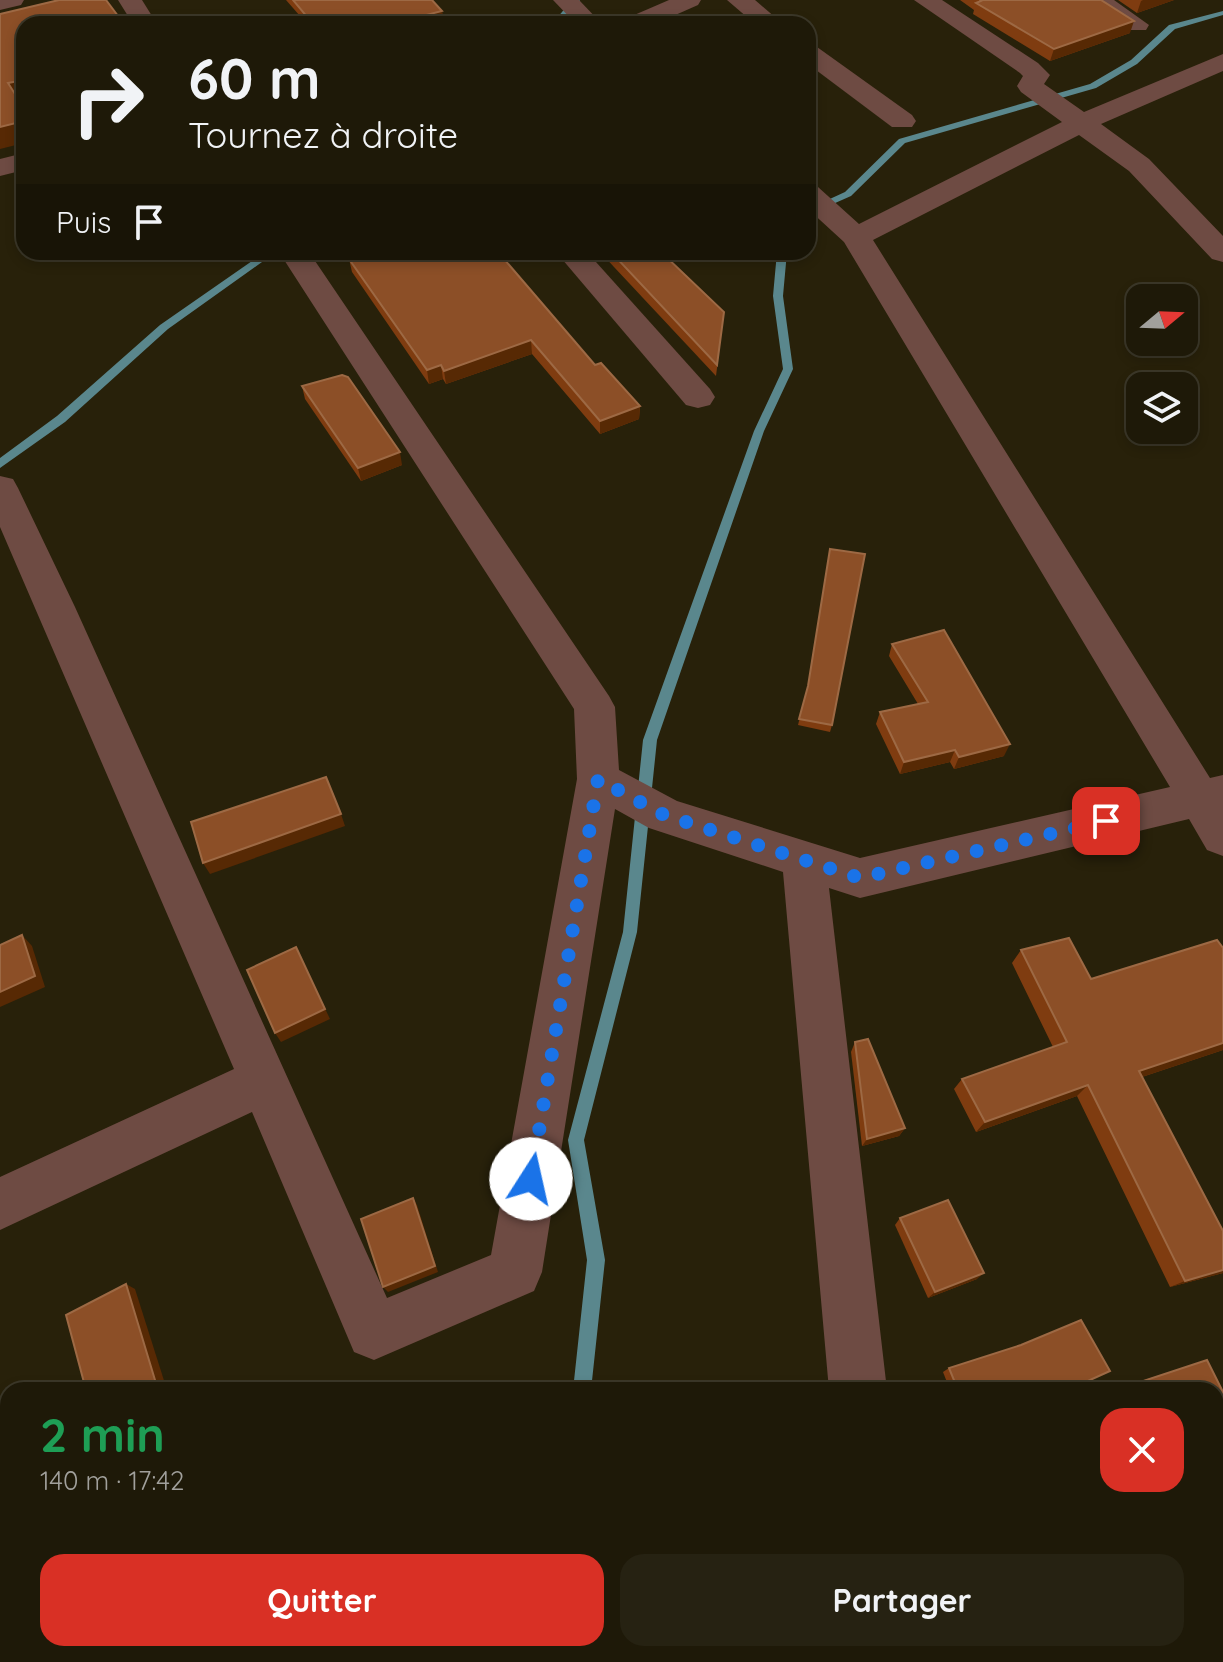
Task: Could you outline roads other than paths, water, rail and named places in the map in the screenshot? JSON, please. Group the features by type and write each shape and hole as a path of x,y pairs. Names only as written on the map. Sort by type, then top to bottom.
{"street":[{"path":"0,3 12,0"},
{"path":"565,0 582,16"},
{"path":"652,16 689,0"},
{"path":"739,0 760,16"},
{"path":"926,0 1029,68 1037,75 1030,86 1139,165 1223,253"},
{"path":"1097,0 1137,25"},
{"path":"816,58 902,121"},
{"path":"1223,62 827,210 1210,796 1223,837"},
{"path":"0,488 63,621 374,1332 515,1272 608,784 594,707 308,260"},
{"path":"578,260 698,397"},
{"path":"608,784 664,815 860,878 1210,796"},
{"path":"804,860 857,1382"},
{"path":"0,1204 263,1081"}],"waterway":[{"path":"563,16 576,0"},
{"path":"816,208 848,194 902,141 1093,86 1134,62 1172,27 1223,13"},
{"path":"0,464 61,419 164,327 260,260"},
{"path":"583,1382 596,1260 576,1140 630,932 650,740 759,431 788,369 778,296 781,260"}]}
